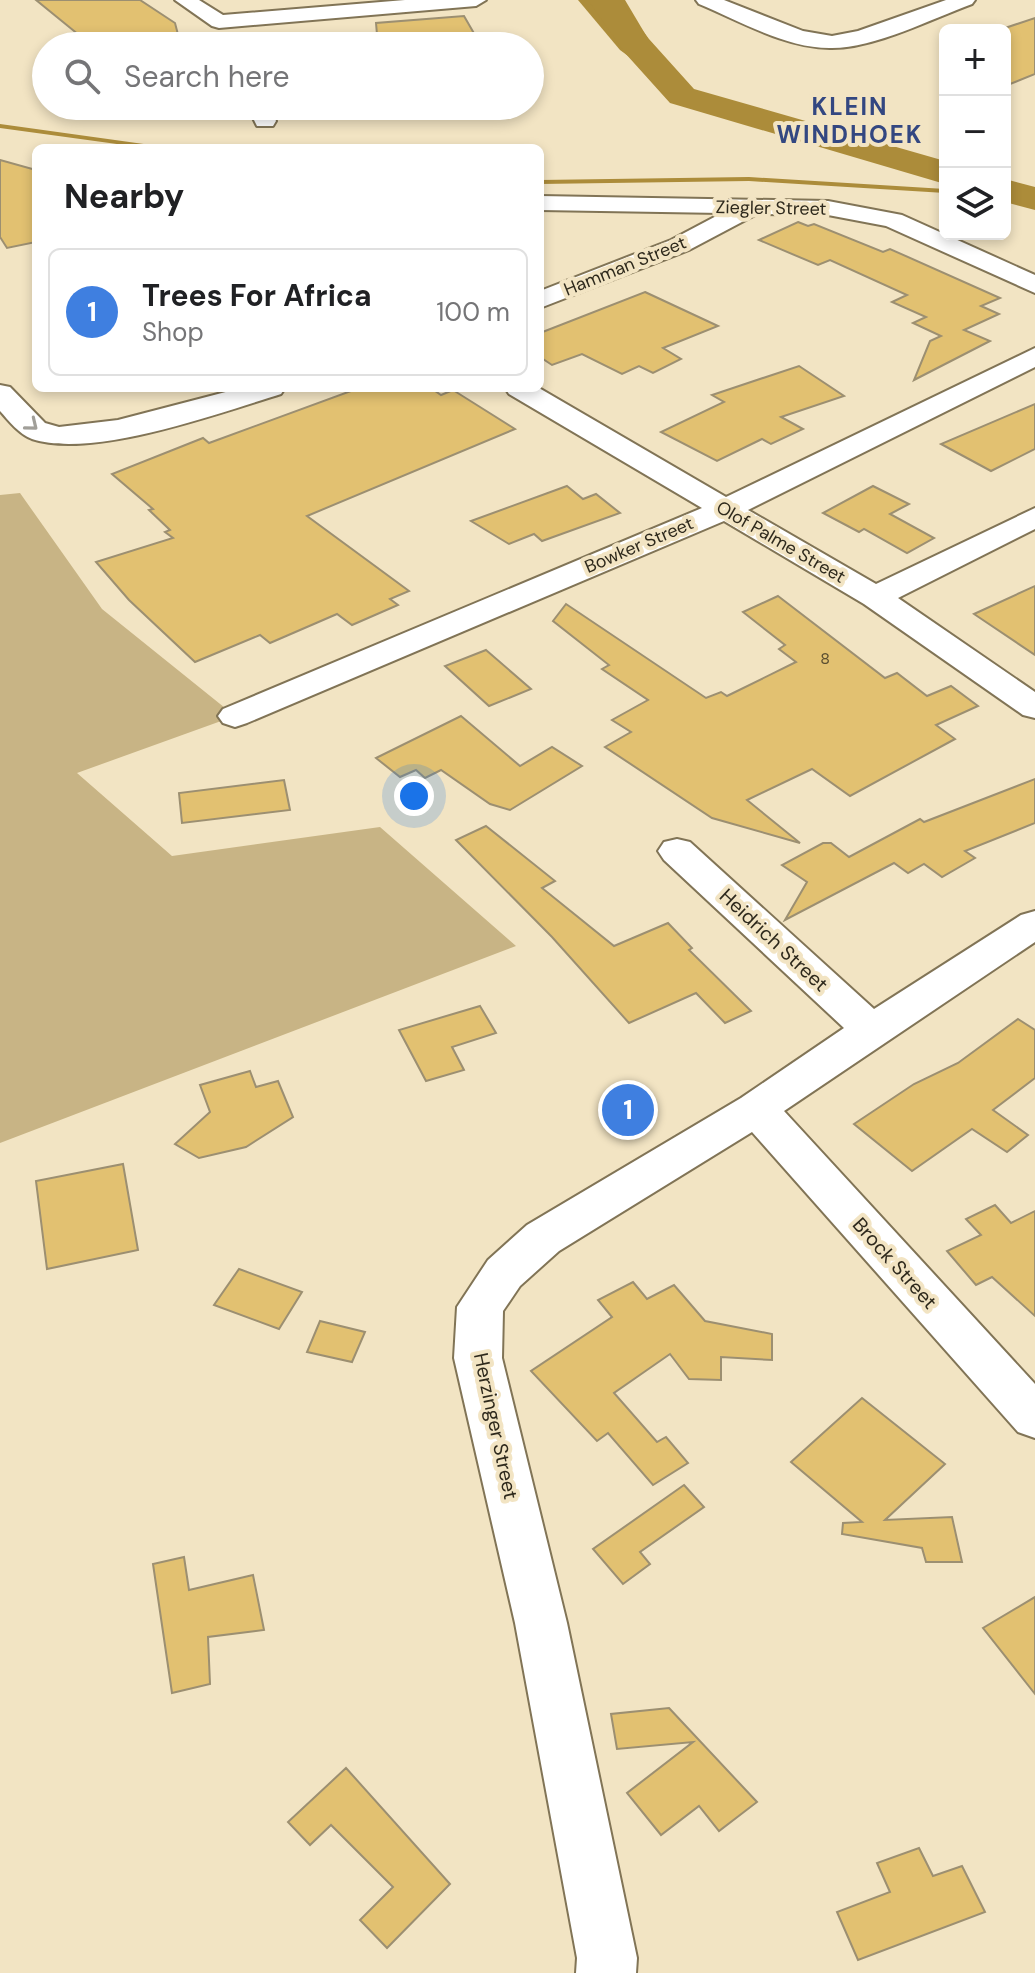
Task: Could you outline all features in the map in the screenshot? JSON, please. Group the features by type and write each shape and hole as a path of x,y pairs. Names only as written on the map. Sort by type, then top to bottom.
{"street":[{"path":"185,0 219,22 223,32"},
{"path":"219,22 387,4 476,0"},
{"path":"706,0 799,37 832,42 862,37 965,0"},
{"name":"Ziegler Street","path":"544,203 815,207 893,220 1035,285"},
{"name":"Hamman Street","path":"544,298 680,245 752,208"},
{"name":"Bowker Street","path":"235,716 726,509 1035,356"},
{"path":"0,393 42,433 74,436 155,422 257,392"},
{"name":"Olof Palme Street","path":"526,392 875,597 1035,708"},
{"path":"0,433 20,449 59,455 128,435 155,422"},
{"path":"875,597 1035,517"},
{"name":"Heidrich Street","path":"677,851 871,1030"},
{"name":"Herzinger Street","path":"606,1973 607,1958 541,1623 478,1358 480,1307 504,1273 543,1238 756,1109 1035,924"},
{"name":"Brock Street","path":"756,1109 1035,1417"}],"shaded area":[{"path":"578,0 625,0 682,96 620,50"},
{"path":"20,493 102,609 235,716 77,773 172,856 380,827 516,946 0,1143 0,495"}],"building":[{"path":"36,0 140,0 175,23 177,32 75,32"},
{"path":"464,16 473,32 377,32 376,23"},
{"path":"1035,18 1035,74 1011,84 1011,26"},
{"path":"0,160 32,169 32,243 7,248 0,237"},
{"path":"798,222 808,226 814,224 883,252 890,249 1000,298 981,306 999,314 964,330 990,341 914,380 930,341 941,336 913,323 926,317 892,302 907,295 830,260 818,265 759,240"},
{"path":"645,292 718,326 663,348 681,359 653,373 639,366 622,374 582,354 552,365 544,360 544,331"},
{"path":"799,366 844,396 781,417 803,429 771,444 762,439 717,461 661,432 724,402 712,395"},
{"path":"348,392 437,392 441,395 456,392 515,429 307,516 409,591 390,599 398,605 352,625 337,614 270,643 260,635 195,662 129,600 96,562 173,538 165,532 170,530 149,510 153,509 112,474 203,438 209,443"},
{"path":"1035,404 1035,449 991,471 941,444"},
{"path":"567,486 583,499 596,494 620,513 542,541 534,534 509,544 471,521"},
{"path":"873,486 909,504 890,514 934,538 907,553 864,529 859,532 823,513"},
{"path":"1035,586 1035,655 974,614"},
{"path":"778,596 885,678 897,673 927,696 951,686 978,706 936,725 955,739 850,796 812,769 747,800 800,843 712,818 605,747 631,732 612,720 648,700 602,669 609,665 553,621 566,604 706,698 721,692 727,696 796,662 779,649 785,645 743,612"},
{"path":"486,650 531,689 489,706 445,666"},
{"path":"461,716 520,766 552,747 582,766 510,810 490,804 441,770 425,778 416,770 400,777 376,758"},
{"path":"1035,779 1035,823 965,851 975,858 942,877 924,864 908,873 894,863 785,920 807,882 782,865 823,843 831,843 849,857 920,819 924,822"},
{"path":"284,780 290,810 182,823 179,793"},
{"path":"486,826 555,881 542,888 614,946 668,923 692,948 689,950 751,1011 725,1023 696,993 629,1023 552,937 456,840"},
{"path":"480,1006 496,1033 452,1047 464,1070 426,1081 399,1030"},
{"path":"1018,1019 1035,1030 1035,1078 993,1110 1028,1135 1007,1152 972,1129 912,1171 854,1124 914,1084 958,1063"},
{"path":"250,1071 256,1087 278,1081 293,1117 246,1147 199,1158 175,1144 210,1112 200,1085"},
{"path":"123,1164 138,1250 47,1269 36,1181"},
{"path":"995,1205 1011,1223 1035,1211 1035,1316 992,1277 976,1285 947,1251 981,1235 966,1219"},
{"path":"239,1269 302,1292 279,1329 214,1305"},
{"path":"633,1282 647,1299 674,1285 705,1321 772,1334 772,1360 721,1357 721,1380 689,1379 670,1354 614,1393 657,1442 666,1437 688,1463 653,1485 608,1433 597,1441 531,1371 612,1317 598,1300"},
{"path":"320,1321 365,1332 352,1362 307,1352"},
{"path":"862,1398 945,1464 885,1520 952,1517 962,1562 926,1562 922,1548 842,1534 843,1523 862,1522 791,1462"},
{"path":"684,1485 704,1507 640,1552 650,1564 623,1584 593,1549"},
{"path":"184,1557 189,1590 253,1575 264,1630 208,1637 210,1684 172,1693 153,1564"},
{"path":"1035,1597 1035,1694 983,1628"},
{"path":"669,1708 757,1802 719,1831 699,1806 661,1835 627,1793 693,1742 617,1749 611,1714"},
{"path":"346,1768 450,1884 387,1948 360,1920 393,1887 331,1825 310,1845 288,1822"},
{"path":"919,1848 933,1876 962,1866 985,1912 858,1960 837,1912 890,1892 877,1863"}],"waterway":[{"path":"604,0 637,46 682,96 939,171"},
{"path":"0,126 129,144"},
{"path":"544,182 749,179 939,191"},
{"path":"1011,192 1035,199"},
{"path":"1011,195 1026,196"}],"place":[{"name":"Trees For Africa","path":"628,1110"}],"district":[{"name":"KLEIN WINDHOEK","path":"850,121"}]}
